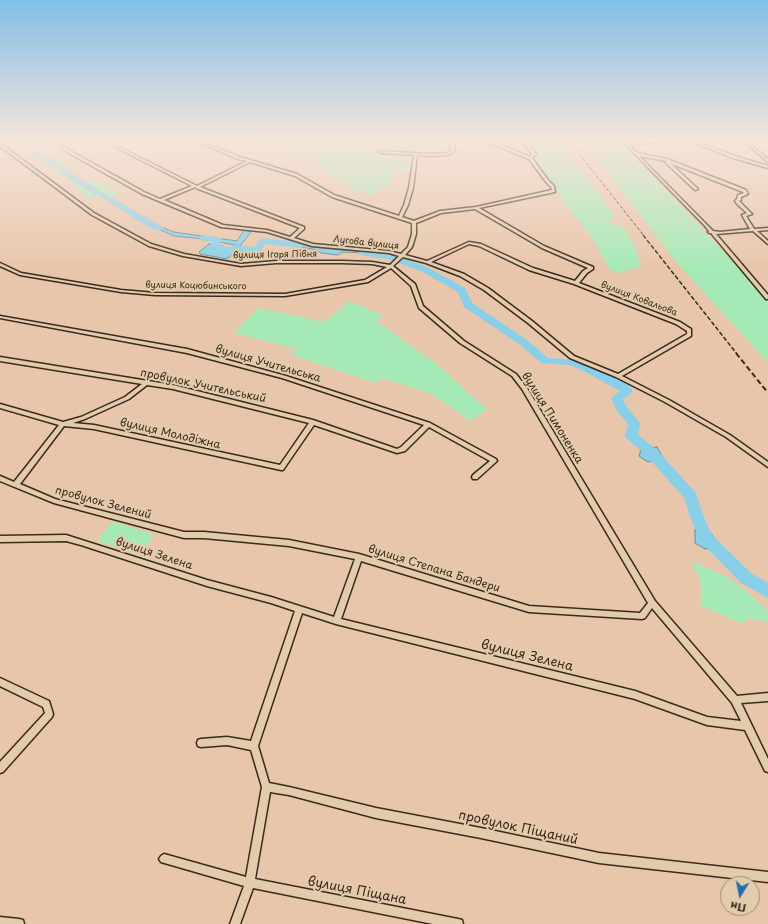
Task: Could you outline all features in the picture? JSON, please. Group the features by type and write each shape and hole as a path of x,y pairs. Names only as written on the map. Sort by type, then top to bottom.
{"street":[{"name":"вулиця Ігоря Півня","path":"53,184 93,214 150,245 183,255 240,265 276,262 393,264"},
{"path":"128,184 143,193 161,200 202,184"},
{"path":"190,184 303,228 291,238"},
{"path":"312,184 333,196 414,222 440,212 476,208 554,191 553,186 550,184"},
{"path":"400,217 406,205 412,184"},
{"path":"666,184 706,225 710,232 766,293 768,298"},
{"path":"691,184 696,189"},
{"path":"727,184 745,191 746,194 739,196 739,200 737,201 750,214 744,216 751,228 754,229 768,243"},
{"name":"Лугова вулиця","path":"161,200 222,226 267,231 312,245 389,252 403,255"},
{"path":"476,208 543,247 591,268 585,272 576,283"},
{"path":"393,264 410,247 414,234 414,222"},
{"path":"710,232 720,233 768,229"},
{"path":"716,238 716,235 720,233"},
{"name":"вулиця Ковальова","path":"428,262 469,243 480,245 531,269 576,283 678,324 689,330 690,335 618,376"},
{"path":"403,255 428,262 462,275 486,289 530,322 572,357 618,376 667,401 728,436 768,465"},
{"name":"вулиця Коцюбинського","path":"0,264 20,274 121,292 205,295 296,293 366,281 393,264"},
{"name":"вулиця Пимоненка","path":"393,264 412,285 421,307 462,342 514,375 652,603 736,700 768,768"},
{"name":"вулиця Учительська","path":"0,318 187,351 284,377 428,424 494,461 476,477"},
{"name":"провулок Учительський","path":"0,359 195,392 313,422 397,451 402,449 428,424"},
{"path":"16,484 63,424 96,412 127,398 146,383"},
{"name":"вулиця Молодіжна","path":"0,406 63,424 94,427 281,468 313,422"},
{"path":"94,427 94,417 96,412"},
{"name":"провулок Зелений","path":"0,478 54,501 184,535 204,535"},
{"name":"вулиця Степана Бандери","path":"204,535 289,543 360,557 529,609 642,616 652,603"},
{"name":"вулиця Зелена","path":"0,539 66,538 207,583 271,600 336,621 635,695 707,721 748,726"},
{"path":"336,621 360,557"},
{"path":"235,924 250,883 266,787 254,746 299,610"},
{"path":"0,682 46,704 49,714 0,769"},
{"path":"736,700 768,698"},
{"path":"201,743 227,741 254,746"},
{"name":"провулок Піщаний","path":"266,787 289,791 376,813 599,858 768,876"},
{"name":"вулиця Піщана","path":"164,859 250,883 458,924"},
{"path":"0,922 18,924"}],"green space":[{"path":"73,184 108,184 110,191 126,189 117,195 86,199 82,198 84,194"},
{"path":"349,184 390,184 389,187 381,186 376,196 349,189 351,185"},
{"path":"552,184 591,184 614,214 609,222 623,228 635,246 641,266 620,273 611,271 588,232 558,196 555,187"},
{"path":"617,184 660,184 768,299 768,363 677,263"},
{"path":"350,301 383,316 377,322 438,365 487,410 470,421 431,394 382,378 375,383 292,355 296,349 234,333 258,308 324,322"},
{"path":"113,521 154,535 139,555 97,541"},
{"path":"691,561 727,577 748,593 768,612 768,622 749,618 741,623 701,606 701,582"}],"water":[{"path":"145,221 174,232 237,241 244,230 251,232 240,246 204,239 174,236 144,223"},
{"path":"288,241 320,248 385,254 342,252 338,255 321,253 317,250 285,244"},
{"path":"209,244 237,250 227,259 200,254 199,252"},
{"path":"657,447 663,458 648,462 639,456 641,450"},
{"path":"695,530 710,532 720,546 705,549 695,543"}],"waterway":[{"path":"83,184 107,197 153,226 160,228"},
{"path":"203,238 218,240 214,247 229,250 235,248 256,250 264,241 302,245"},
{"path":"363,253 389,256 424,269 462,290 468,305 523,342 545,361 572,362 591,370 626,389 627,392 617,398 621,408 634,423 631,436 651,452 691,497 696,515 707,539 746,578 768,591"}],"railway":[{"path":"603,184 644,236"},
{"path":"643,235 737,354"},
{"path":"736,353 768,393"}]}
